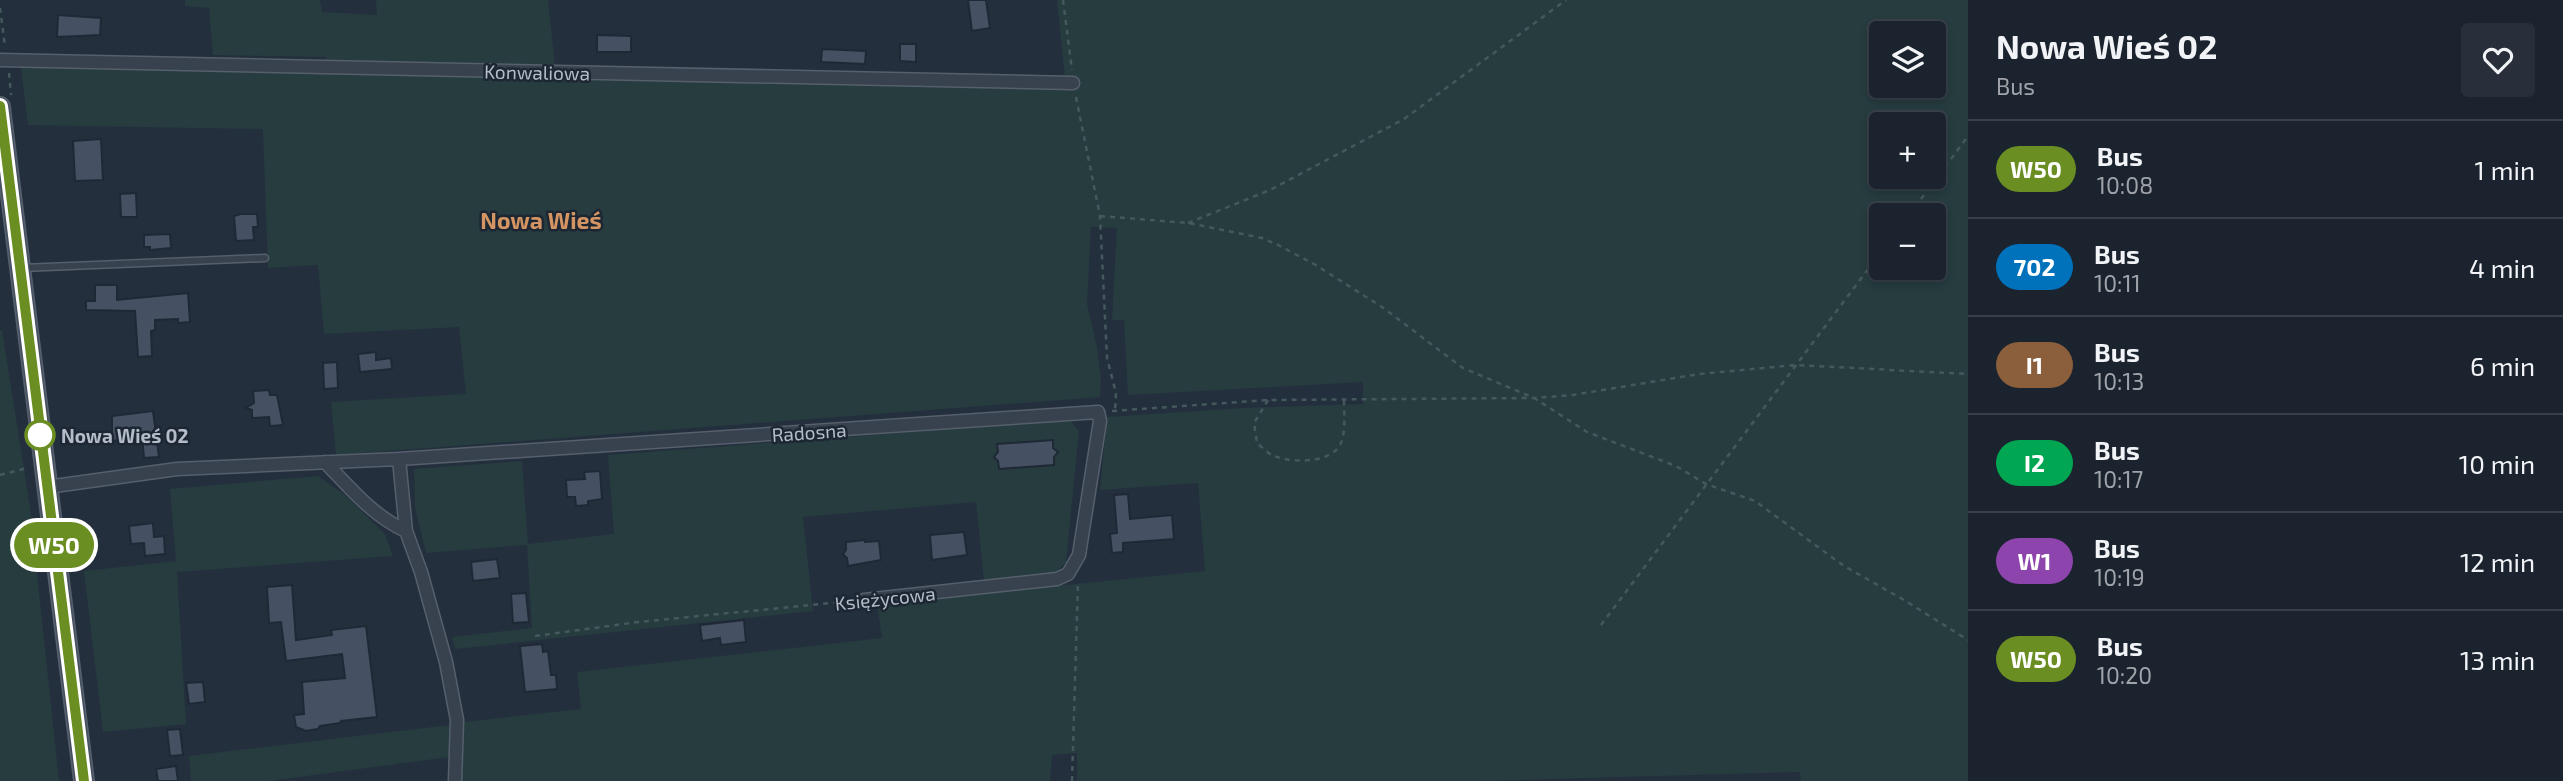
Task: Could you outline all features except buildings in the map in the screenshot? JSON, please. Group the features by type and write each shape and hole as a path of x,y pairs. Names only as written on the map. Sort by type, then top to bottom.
{"main road":[{"path":"0,107 84,781"}],"street":[{"name":"Konwaliowa","path":"0,60 1073,83"},
{"name":"Radosna","path":"47,487 177,469 399,459 1098,412"},
{"path":"1079,555 1100,421 1098,412"},
{"path":"399,459 406,531 421,572 446,662 457,720 455,781"},
{"path":"325,462 355,494 387,522 406,531"},
{"name":"Księżycowa","path":"864,600 1057,579 1068,574 1079,555"}],"lane":[{"path":"20,268 265,258"}],"path":[{"path":"1063,0 1073,83 1100,216 1107,358 1116,394 1115,411"},
{"path":"1188,223 1270,190 1404,119 1566,0"},
{"path":"1918,203 1968,136"},
{"path":"1100,216 1188,223 1262,238 1278,245 1314,264 1382,307 1463,368 1534,398 1587,432 1676,466 1706,484 1755,501 1844,566 1968,640"},
{"path":"1601,625 1869,268"},
{"path":"1098,412 1268,400 1534,398 1573,395 1699,374 1796,365 1968,374"},
{"path":"1268,400 1254,423 1256,443 1273,456 1301,460 1327,456 1340,445 1344,398"},
{"path":"0,475 44,465"},
{"path":"1072,781 1079,555"},
{"name":"Księżycowa","path":"535,636 638,622 864,600"}],"green space":[{"path":"185,0 320,0 322,12 377,15 376,0 548,0 555,66 328,63 326,57 213,55 209,8 185,6"},
{"path":"1057,0 1968,0 1968,781 1801,781 1800,772 1479,781 1077,781 1077,753 1052,755 1050,781 460,781 464,722 581,709 577,672 882,638 877,604 1205,571 1198,483 1100,490 1107,417 1363,404 1363,382 1128,395 1124,320 1112,320 1117,228 1091,227 1087,304 1097,347 1100,397 336,455 331,402 466,394 459,327 324,334 318,265 268,268 263,129 28,125 21,67 1065,78"},
{"path":"0,330 30,507 59,781 0,781"},
{"path":"1070,420 1079,431 1066,562 1057,572 984,580 976,502 803,517 813,611 455,649 452,637 532,628 527,545 426,553 415,508 414,469 522,461 528,544 614,534 608,455"},
{"path":"318,476 345,495 385,534 393,556 177,572 186,724 103,732 84,571 176,561 170,489"},
{"path":"450,725 449,757 269,781 191,781 189,756"}],"bus line":[{"name":"W50","path":"0,106 84,781"}],"place":[{"name":"Nowa Wieś 02","path":"40,435"}],"district":[{"name":"Nowa Wieś","path":"541,220"}]}
